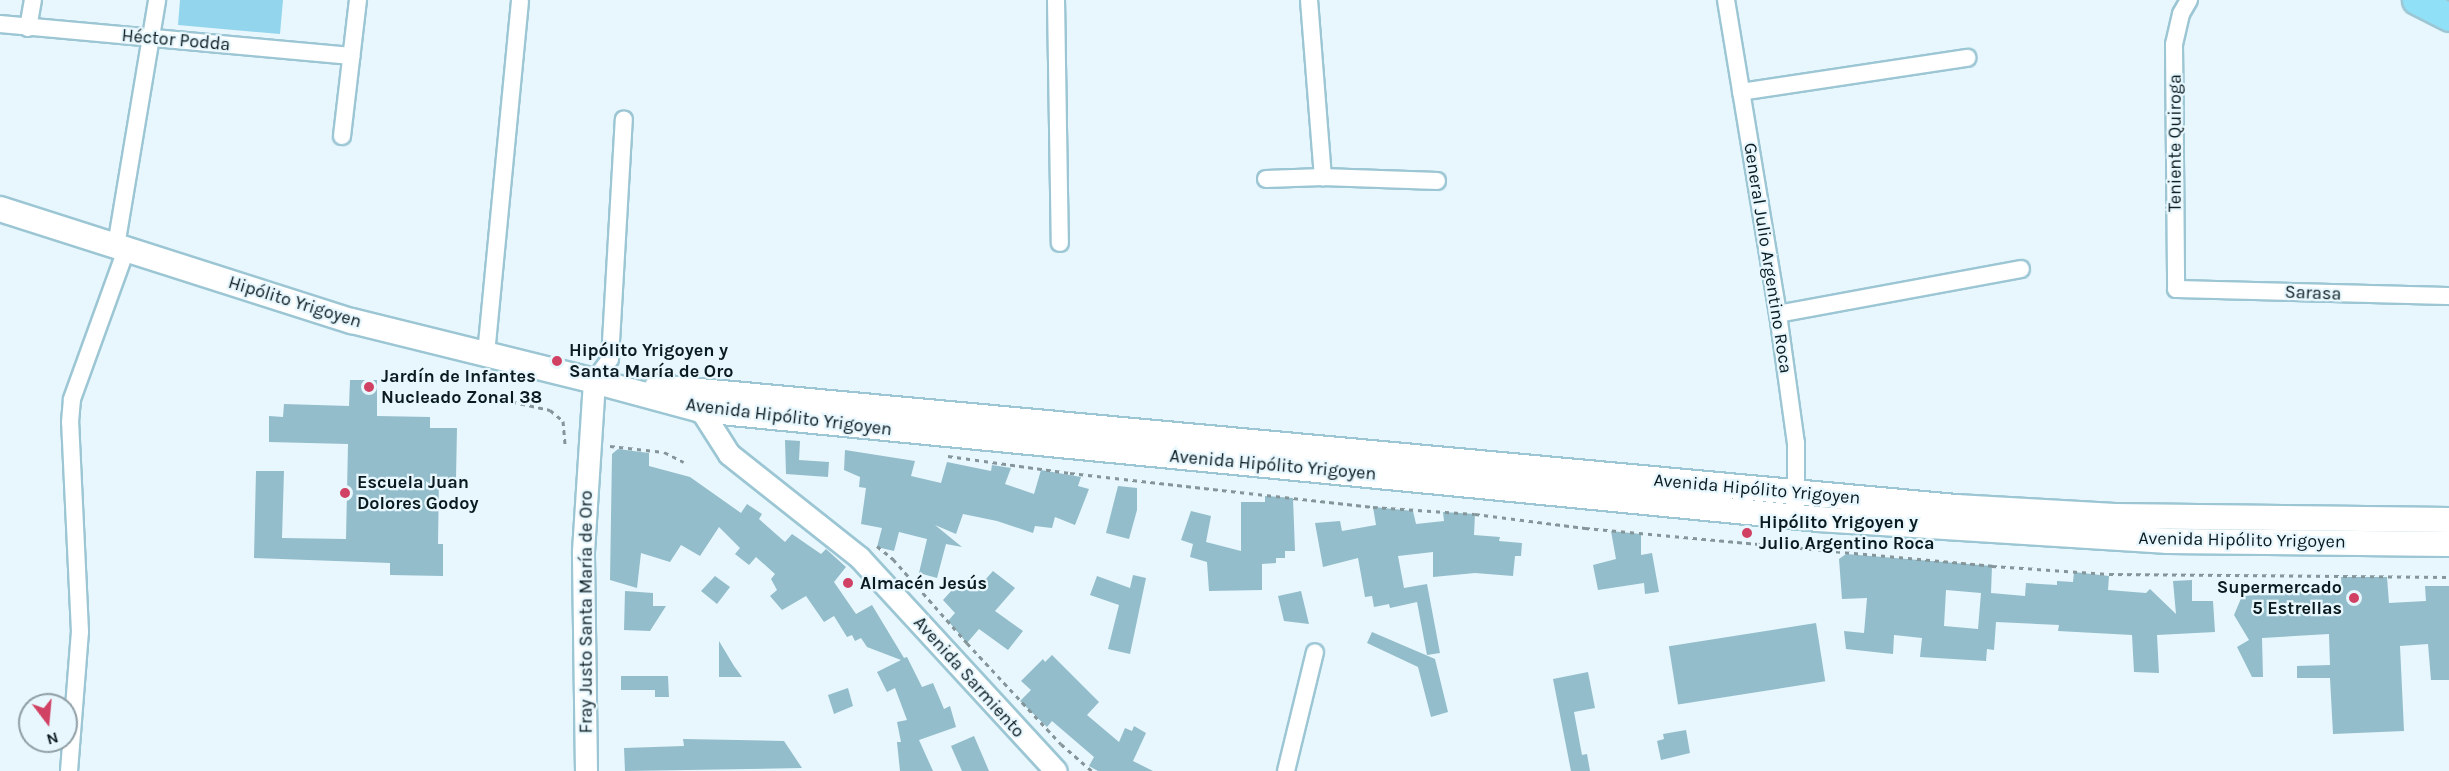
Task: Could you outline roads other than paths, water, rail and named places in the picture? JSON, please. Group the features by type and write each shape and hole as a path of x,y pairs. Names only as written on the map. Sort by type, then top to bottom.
{"main road":[{"path":"2416,0 2449,17"},
{"name":"Hipólito Yrigoyen","path":"0,209 352,321 594,381"},
{"name":"Avenida Hipólito Yrigoyen","path":"594,381 700,401 2168,541 2449,544"},
{"name":"Avenida Hipólito Yrigoyen","path":"1794,505 1956,507 2115,516 2449,520"},
{"path":"2363,519 2363,543"}],"street":[{"path":"28,28 33,0"},
{"path":"69,771 80,632 72,399 121,248 149,37 157,0"},
{"path":"342,136 358,0"},
{"path":"1056,0 1060,243"},
{"path":"1309,0 1323,177"},
{"name":"General Julio Argentino Roca","path":"1726,0 1778,314 1796,443 1794,505"},
{"name":"Teniente Quiroga","path":"2176,289 2174,44 2181,14 2189,0"},
{"path":"486,354 520,2"},
{"name":"Héctor Podda","path":"0,24 352,56"},
{"path":"1741,92 1967,58"},
{"path":"594,381 610,359 624,119"},
{"path":"1266,179 1323,177 1437,181"},
{"path":"1778,314 2021,269"},
{"name":"Sarasa","path":"2176,289 2449,296"},
{"name":"Fray Justo Santa María de Oro","path":"586,771 583,551 594,381"},
{"name":"Avenida Sarmiento","path":"700,401 729,454 860,558 1056,771"},
{"path":"1286,771 1315,652"}],"place":[{"name":"Hipólito Yrigoyen y Santa María de Oro","path":"557,361"},
{"name":"Jardín de Infantes Nucleado Zonal 38","path":"369,387"},
{"name":"Escuela Juan Dolores Godoy","path":"345,493"},
{"name":"Hipólito Yrigoyen y Julio Argentino Roca","path":"1747,533"},
{"name":"Almacén Jesús","path":"848,583"},
{"name":"Supermercado 5 Estrellas","path":"2354,598"}]}
